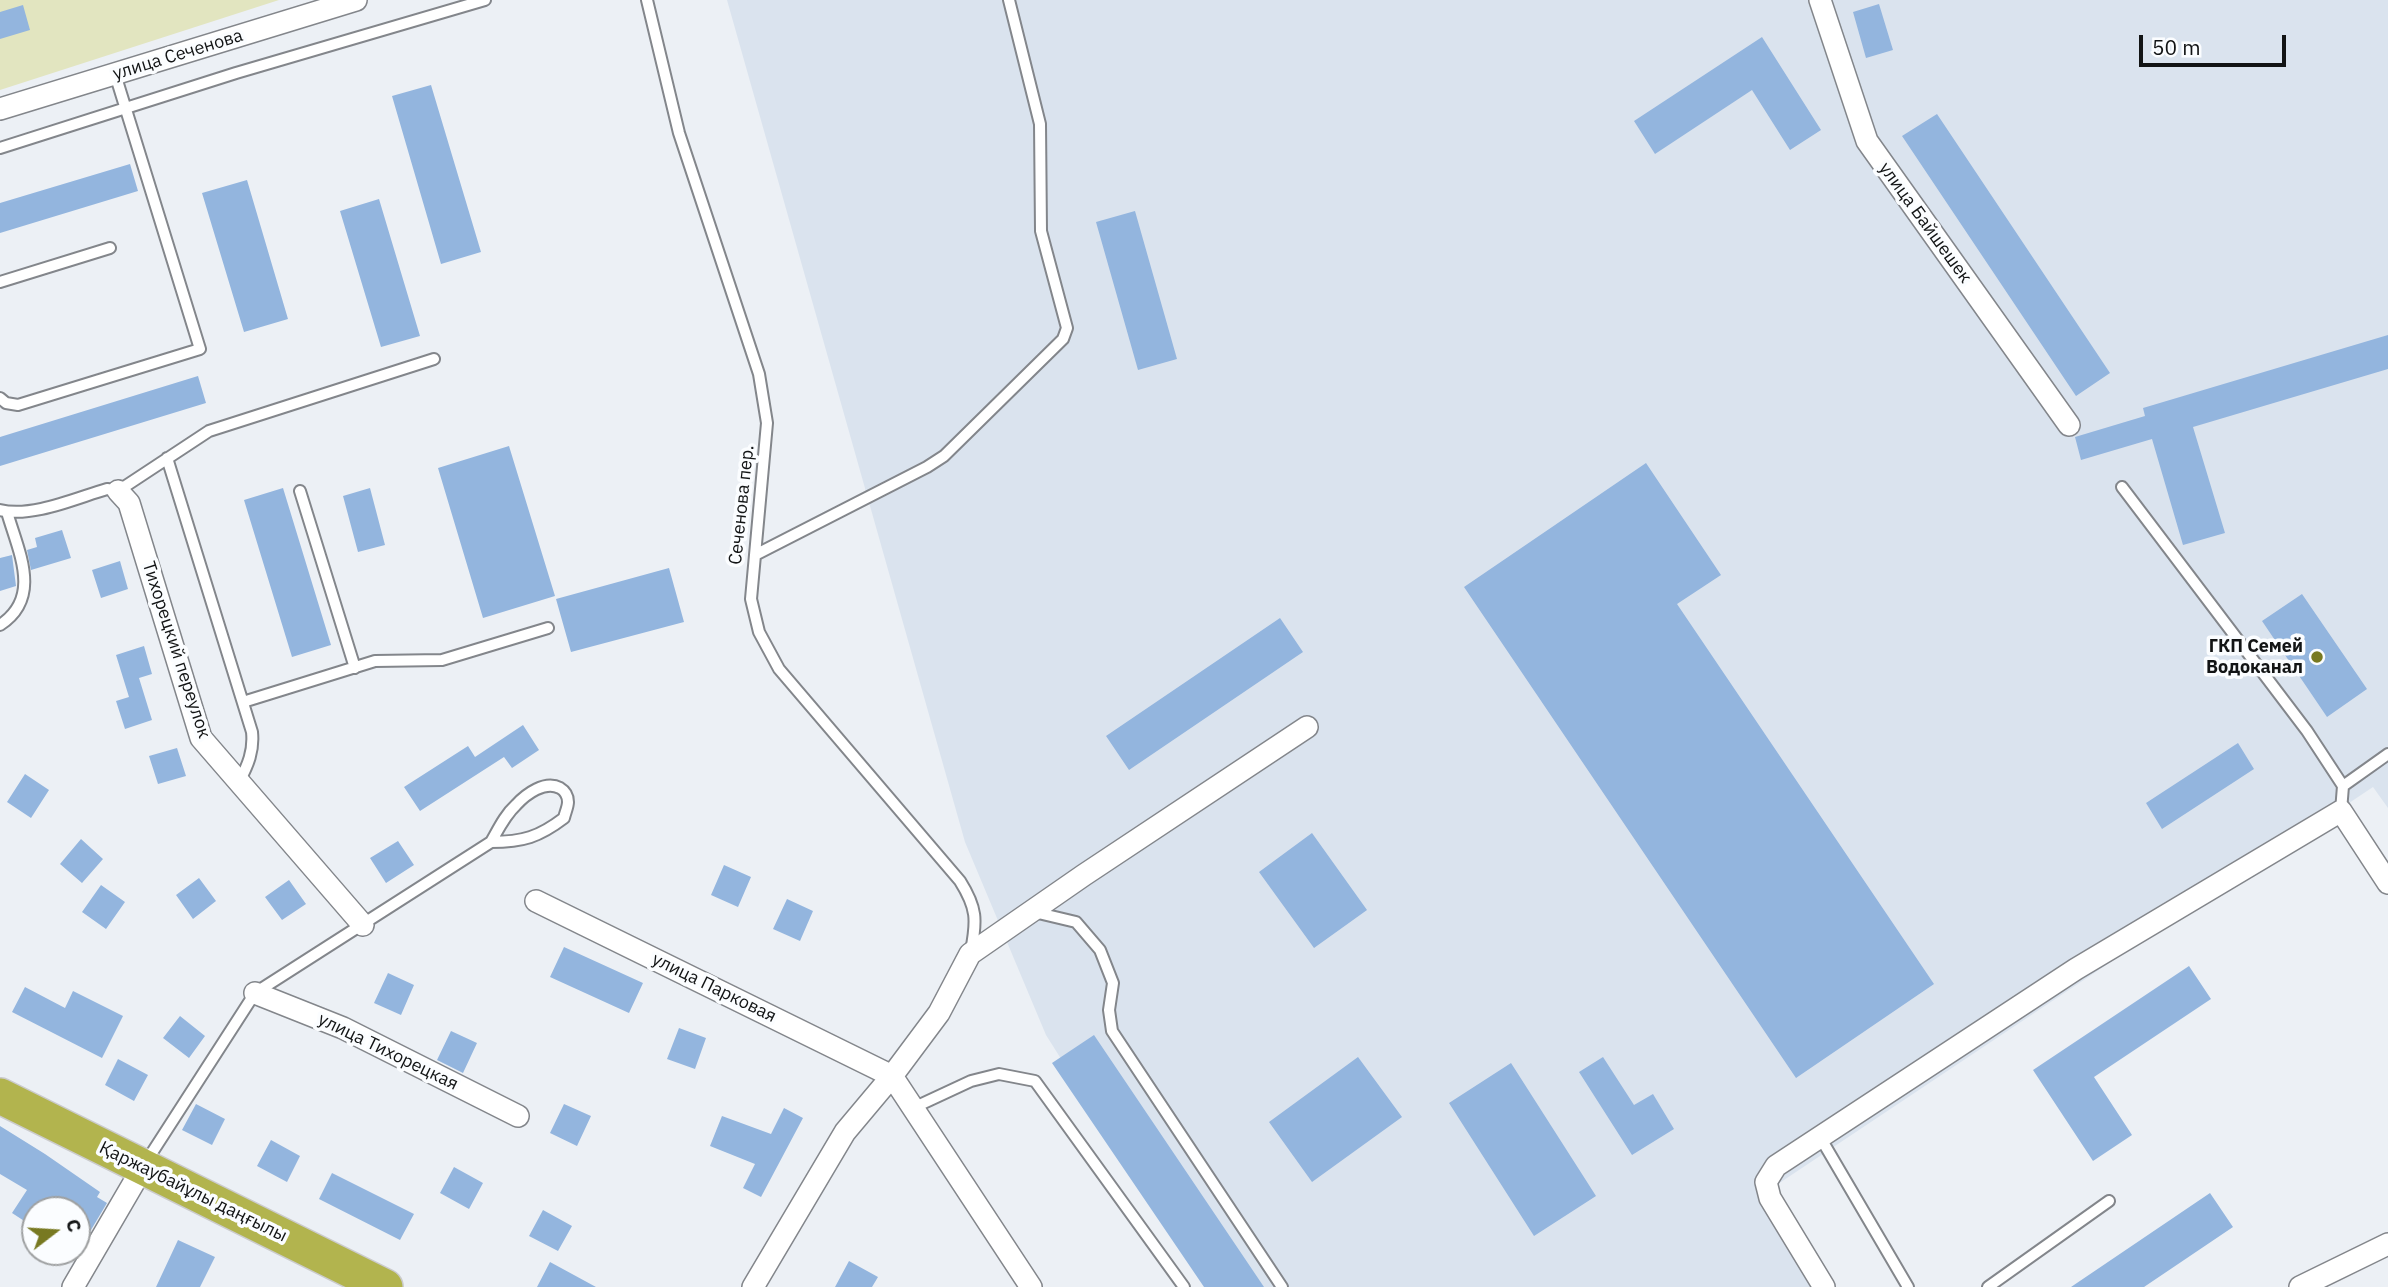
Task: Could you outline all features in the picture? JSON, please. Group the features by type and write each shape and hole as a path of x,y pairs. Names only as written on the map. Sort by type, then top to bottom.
{"highway":[{"name":"Қаржаубайұлы даңғылы","path":"0,1096 385,1287"}],"street":[{"name":"улица Сеченова","path":"1,106 356,0"},
{"name":"улица Байшешек","path":"1820,0 1867,141 2069,425"},
{"name":"Тихорецкий переулок","path":"118,491 129,503 201,738 363,925"},
{"path":"753,1287 845,1132 892,1076 939,1013 970,954 1307,727"},
{"path":"1824,1287 1770,1198 1766,1182 1776,1166 2076,969 2341,811 2388,883"},
{"name":"улица Парковая","path":"537,901 892,1076"},
{"name":"улица Тихорецкая","path":"255,993 343,1028 518,1116"},
{"path":"892,1076 1031,1287"},
{"path":"73,1287 143,1167"},
{"path":"2300,1287 2388,1244"}],"lane":[{"path":"0,148 236,73 485,0"},
{"name":"Сеченова пер.","path":"647,0 679,133 759,374 767,423 751,599 759,632 788,680 960,881 972,900 976,926 970,954"},
{"path":"755,555 927,467 943,456 1063,339 1067,328 1041,231 1040,124 1009,0"},
{"path":"0,398 6,403 18,405 200,349 115,74"},
{"path":"0,282 110,248"},
{"path":"0,625 22,602 26,582 4,511 33,510 107,489 118,491 209,431 434,359"},
{"path":"167,458 243,702 253,745 250,760 240,782"},
{"path":"2122,487 2307,731 2343,786 2341,811"},
{"path":"300,491 355,667"},
{"path":"243,702 375,661 442,660 548,628"},
{"path":"2343,786 2388,754"},
{"path":"143,1167 255,993 491,842 506,815 536,789 549,785 566,793 568,802 564,818 543,834 515,842 491,842"},
{"path":"1031,911 1076,922 1100,950 1113,983 1109,1010 1112,1031 1282,1287"},
{"path":"913,1108 971,1081 999,1074 1035,1081 1184,1287"},
{"path":"1820,1138 1909,1287"},
{"path":"1988,1287 2109,1201"}],"shaded area":[{"path":"727,0 2388,0 2388,808 2373,787 1760,1196 1818,1287 1205,1287 1046,1035 965,842"}],"green space":[{"path":"0,0 279,0 0,90"}],"building":[{"path":"1879,4 1893,50 1866,58 1853,12"},
{"path":"23,5 30,30 0,39 0,12"},
{"path":"1762,37 1821,130 1790,150 1752,90 1655,154 1634,121"},
{"path":"431,85 481,252 441,264 392,96"},
{"path":"1937,114 2110,373 2076,396 1902,136"},
{"path":"130,164 138,191 0,233 0,203"},
{"path":"247,180 288,319 244,332 202,193"},
{"path":"379,199 420,336 381,347 340,211"},
{"path":"1135,211 1177,359 1138,370 1096,222"},
{"path":"2388,335 2388,369 2193,427 2225,533 2183,545 2152,439 2081,460 2075,437 2145,416 2143,408"},
{"path":"198,376 206,403 0,466 0,437"},
{"path":"509,446 555,596 483,618 438,468"},
{"path":"1646,463 1721,575 1677,604 1934,984 1796,1078 1464,587"},
{"path":"283,488 331,645 292,657 244,500"},
{"path":"370,488 385,545 358,552 343,496"},
{"path":"62,530 71,558 31,570 27,550 37,547 35,538"},
{"path":"12,555 16,586 0,591 0,558"},
{"path":"120,561 128,589 101,598 92,570"},
{"path":"669,568 684,622 571,652 556,599"},
{"path":"2302,594 2367,689 2327,717 2262,621"},
{"path":"1280,618 1303,652 1129,770 1106,736"},
{"path":"144,646 152,674 139,678 152,720 125,729 116,701 129,697 116,655"},
{"path":"523,725 539,750 512,768 504,757 420,811 404,787 468,746 475,757"},
{"path":"2238,743 2254,769 2162,829 2146,803"},
{"path":"177,748 186,776 158,784 149,756"},
{"path":"25,774 49,790 31,818 7,802"},
{"path":"1312,833 1367,910 1314,948 1259,872"},
{"path":"81,839 103,859 82,883 60,864"},
{"path":"398,841 414,865 386,883 370,858"},
{"path":"724,865 751,877 738,907 711,895"},
{"path":"199,878 216,901 193,919 176,895"},
{"path":"289,880 306,904 282,920 265,897"},
{"path":"101,885 125,902 106,929 82,912"},
{"path":"787,899 813,911 800,941 773,929"},
{"path":"564,947 643,983 629,1013 550,977"},
{"path":"2189,966 2211,999 2094,1077 2132,1135 2093,1161 2033,1070"},
{"path":"388,973 414,985 401,1015 374,1003"},
{"path":"25,987 65,1008 73,991 123,1016 102,1058 12,1012"},
{"path":"180,1016 205,1036 189,1058 163,1038"},
{"path":"679,1028 706,1038 695,1069 667,1059"},
{"path":"451,1031 477,1043 463,1073 437,1060"},
{"path":"1094,1035 1264,1287 1204,1287 1052,1063"},
{"path":"1358,1057 1402,1117 1312,1182 1269,1122"},
{"path":"1603,1057 1634,1105 1653,1094 1674,1129 1632,1155 1579,1072"},
{"path":"118,1059 148,1075 134,1101 105,1085"},
{"path":"1511,1063 1596,1196 1534,1236 1449,1103"},
{"path":"196,1104 225,1119 212,1145 182,1130"},
{"path":"564,1104 591,1116 577,1146 550,1133"},
{"path":"784,1108 803,1118 761,1197 743,1188 755,1164 710,1146 722,1116 771,1134"},
{"path":"0,1126 100,1192 97,1197 107,1203 91,1230 91,1196 23,1196 27,1190 0,1174"},
{"path":"271,1140 300,1156 287,1182 257,1166"},
{"path":"454,1167 483,1183 469,1209 440,1193"},
{"path":"332,1173 414,1214 400,1240 319,1199"},
{"path":"2210,1193 2233,1227 2144,1287 2071,1287"},
{"path":"21,1199 21,1219 12,1213"},
{"path":"543,1210 572,1226 558,1251 529,1236"},
{"path":"178,1240 215,1257 200,1287 156,1287"},
{"path":"849,1261 878,1277 872,1287 835,1287"},
{"path":"550,1262 596,1287 537,1287"}],"place":[{"name":"ГКП Семей Водоканал","path":"2317,657"}]}
